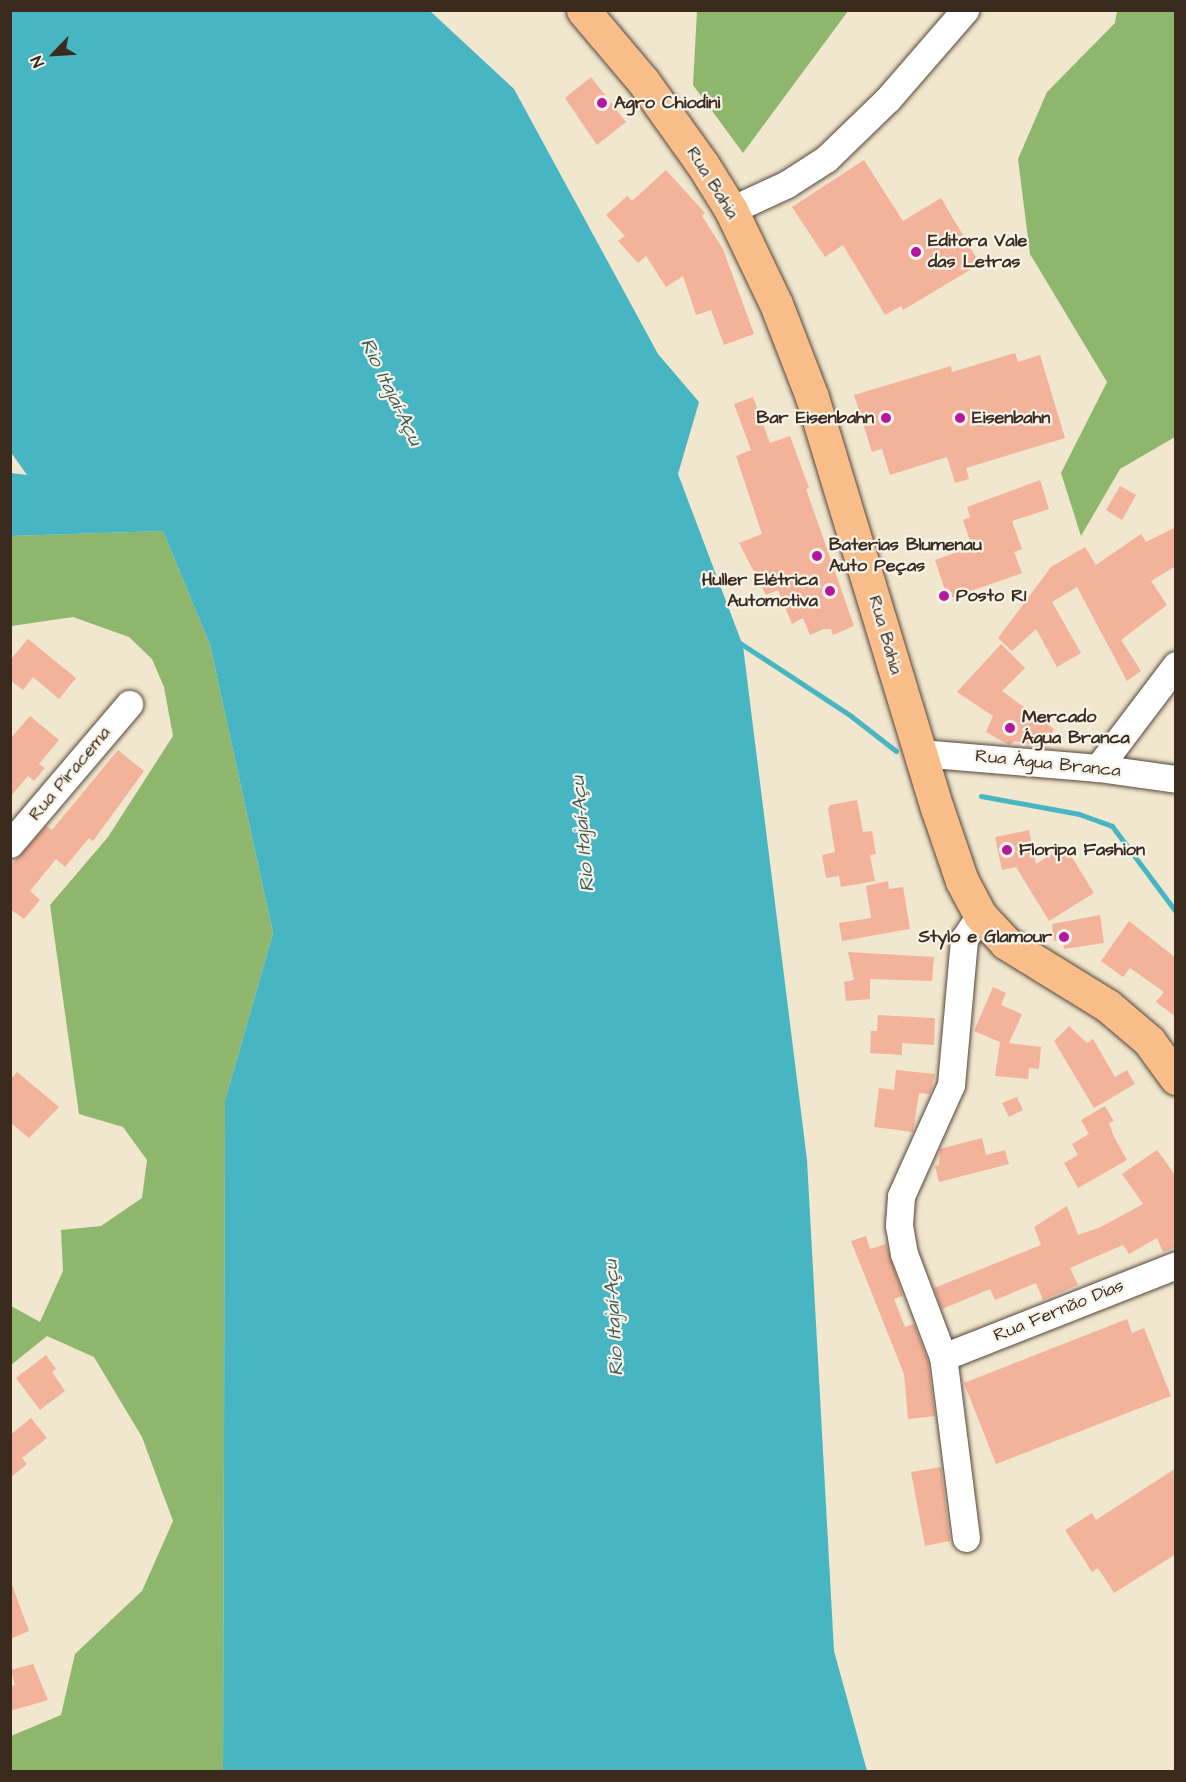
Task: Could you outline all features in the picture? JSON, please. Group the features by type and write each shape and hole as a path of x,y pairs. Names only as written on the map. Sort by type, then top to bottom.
{"main road":[{"name":"Rua Bahia","path":"583,11 643,81 731,210 776,304 812,397 920,753 962,881 980,915 1006,943 1108,1006 1149,1041 1176,1078"}],"street":[{"path":"731,210 787,184 826,159 888,99 965,10"},
{"path":"1098,768 1176,665"},
{"name":"Rua Piracema","path":"10,844 129,704"},
{"name":"Rua Água Branca","path":"920,753 1098,768 1176,779"},
{"path":"966,1538 943,1357 904,1254 899,1225 902,1196 951,1085 964,939 980,915"},
{"name":"Rua Fernão Dias","path":"943,1357 1176,1265"}],"green space":[{"path":"697,10 848,11 743,153 693,85"},
{"path":"1117,11 1175,11 1175,437 1120,469 1081,536 1061,473 1107,382 1030,254 1018,159 1047,92 1115,23"},
{"path":"163,531 210,645 273,933 225,1101 223,1771 11,1771 11,1736 61,1715 75,1654 142,1591 173,1521 142,1437 94,1357 47,1336 11,1365 11,1306 40,1322 63,1271 61,1230 101,1226 142,1198 147,1160 123,1127 79,1114 50,905 108,837 173,736 164,687 152,659 129,637 73,617 11,626 11,536"}],"water":[{"name":"Rio Itajaí-Açu","path":"11,10 430,11 514,89 658,354 699,402 678,474 743,646 807,1160 834,1651 867,1771 223,1771 225,1101 273,933 210,645 163,531 11,536 11,473 27,475 10,451"}],"building":[{"path":"591,77 626,122 597,145 565,98"},
{"path":"864,160 903,221 941,198 980,264 903,310 901,306 885,315 843,245 825,257 792,207"},
{"path":"666,170 705,213 702,216 723,249 754,334 724,345 711,310 696,315 683,276 666,287 646,256 638,263 618,241 625,236 606,215 627,196 632,201"},
{"name":"Eisenbahn","path":"1015,353 1018,362 1040,355 1065,438 966,468 969,479 955,483 947,457 890,475 882,449 872,452 854,395 951,366 952,372"},
{"path":"753,397 770,443 790,436 809,488 806,489 854,626 833,635 831,629 824,629 810,635 803,618 792,624 778,590 766,595 739,543 762,534 736,456 751,450 734,404"},
{"path":"1040,480 1049,509 1012,521 1022,549 1014,552 1022,573 948,599 935,560 972,547 963,520 970,517 967,507"},
{"path":"1120,486 1136,495 1122,520 1106,510"},
{"path":"1176,527 1176,566 1151,581 1167,605 1121,640 1141,671 1127,681 1077,587 1052,602 1081,653 1057,667 1036,629 1012,651 998,638 1051,567 1085,547 1096,565 1141,534 1146,542"},
{"path":"28,639 76,678 59,699 33,677 23,690 10,680 10,660"},
{"path":"1001,644 1025,668 1002,691 1054,729 1044,747 1015,741 1009,745 986,732 993,716 957,692"},
{"path":"30,716 59,740 39,764 45,768 34,781 28,776 10,797 10,739"},
{"path":"118,750 144,771 93,841 89,838 65,867 56,859 30,891 40,900 24,919 10,909 10,866 46,826 52,830"},
{"path":"857,800 863,832 872,831 876,854 870,855 875,881 841,887 839,876 826,878 822,855 835,852 828,809 830,805"},
{"path":"1029,830 1036,864 1065,846 1094,893 1049,921 1016,867 1002,870 995,837"},
{"path":"888,881 889,889 903,887 910,929 842,941 839,923 871,918 866,886"},
{"path":"1100,915 1104,943 1064,949 1063,940 1054,941 1052,924"},
{"path":"1129,921 1176,958 1176,1017 1156,1002 1164,992 1130,968 1123,977 1101,961"},
{"path":"848,952 934,957 932,981 870,979 870,999 846,1001 844,982 854,980"},
{"path":"993,987 1006,993 1001,1005 1022,1014 1009,1043 1041,1047 1039,1069 1029,1068 1028,1079 995,1076 1000,1042 974,1031"},
{"path":"878,1015 935,1018 934,1045 902,1043 902,1055 870,1053 871,1031 877,1031"},
{"path":"1069,1026 1087,1043 1093,1039 1115,1077 1127,1070 1135,1084 1094,1108 1054,1041"},
{"path":"896,1070 935,1074 930,1094 919,1093 913,1132 874,1127 879,1088 894,1090"},
{"path":"17,1072 59,1107 29,1138 10,1122 10,1080"},
{"path":"1017,1097 1023,1110 1009,1117 1002,1103"},
{"path":"1105,1106 1114,1121 1109,1123 1114,1137 1127,1160 1078,1188 1064,1163 1078,1155 1072,1144 1089,1134 1081,1120"},
{"path":"982,1138 986,1155 1005,1150 1009,1164 939,1182 935,1166 939,1165 940,1149"},
{"path":"1157,1150 1176,1176 1176,1247 1163,1252 1157,1238 1129,1254 1123,1245 1070,1268 1078,1285 1043,1300 1036,1283 995,1300 990,1289 942,1309 934,1288 1041,1245 1034,1227 1067,1206 1078,1235 1101,1227 1143,1204 1122,1174"},
{"path":"866,1236 870,1249 886,1244 903,1296 894,1299 905,1327 914,1324 928,1361 935,1416 908,1419 904,1374 851,1241"},
{"path":"1127,1319 1132,1333 1144,1328 1171,1396 996,1464 964,1383"},
{"path":"46,1355 56,1369 52,1372 65,1391 40,1410 16,1378"},
{"path":"31,1418 47,1438 22,1458 27,1464 10,1478 10,1435"},
{"path":"941,1467 950,1541 925,1546 911,1472"},
{"path":"1176,1468 1176,1554 1114,1593 1098,1568 1092,1572 1065,1530 1092,1513 1096,1520"},
{"path":"12,1585 29,1631 10,1639 10,1586"},
{"path":"33,1664 48,1700 10,1711 10,1686 15,1685 11,1670"}],"waterway":[{"path":"737,641 851,716 896,751"},
{"path":"981,796 1079,814 1112,826 1176,912"}],"place":[{"name":"Agro Chiodini","path":"602,103"},
{"name":"Editora Vale das Letras","path":"916,252"},
{"name":"Bar Eisenbahn","path":"886,418"},
{"name":"Eisenbahn","path":"960,418"},
{"name":"Baterias Blumenau Auto Peças","path":"817,556"},
{"name":"Huller Elétrica Automotiva","path":"830,591"},
{"name":"Posto R1","path":"944,596"},
{"name":"Mercado Água Branca","path":"1010,728"},
{"name":"Floripa Fashion","path":"1007,850"},
{"name":"Stylo e Glamour","path":"1064,937"}]}
